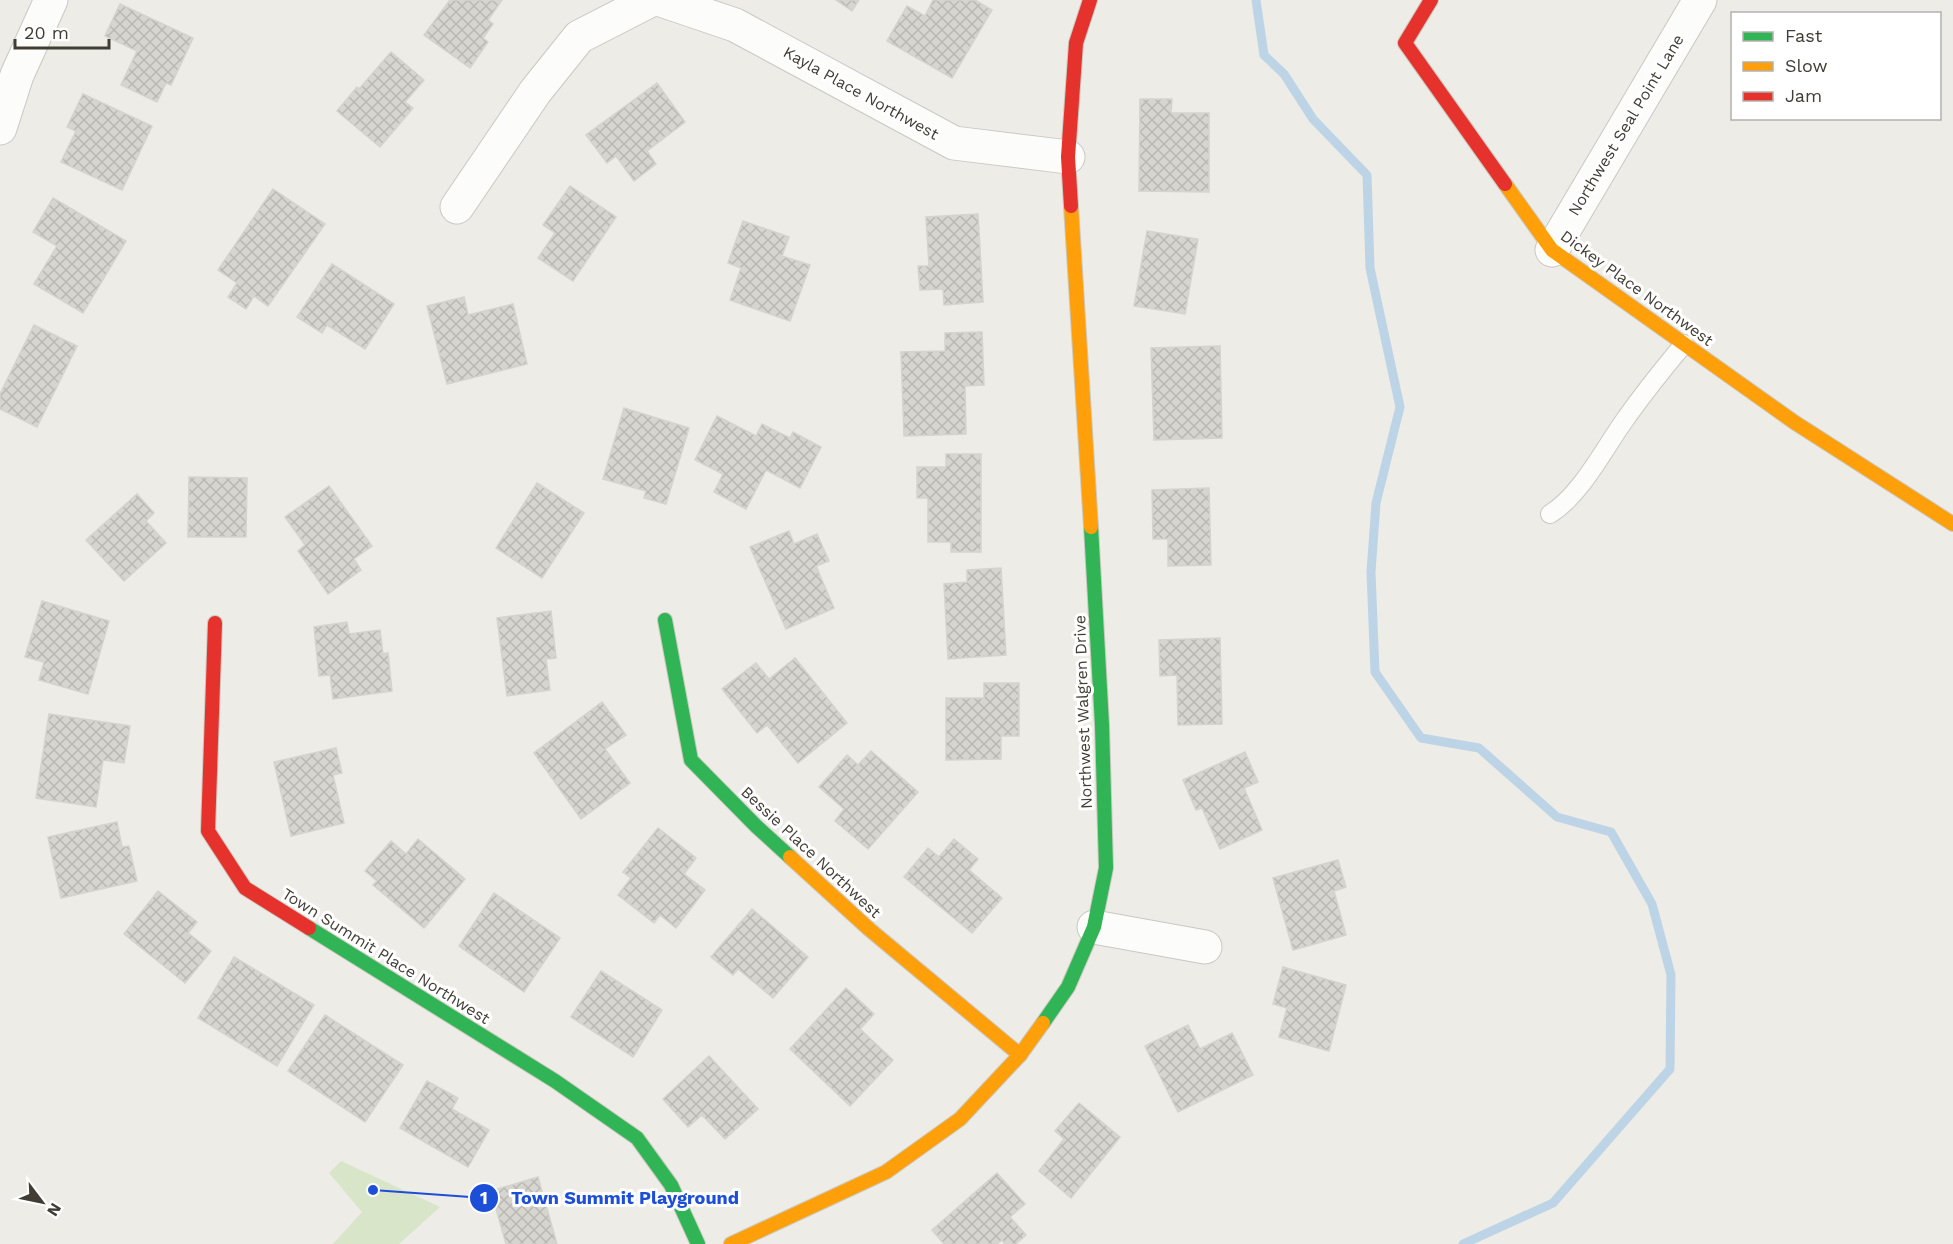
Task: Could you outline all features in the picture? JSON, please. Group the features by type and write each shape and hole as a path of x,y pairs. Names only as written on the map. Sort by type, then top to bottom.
{"street":[{"path":"0,128 9,73 51,0"},
{"path":"457,207 535,92 579,37 651,0"},
{"name":"Kayla Place Northwest","path":"661,0 735,25 954,143 1068,157"},
{"name":"Northwest Walgren Drive","path":"731,1244 886,1172 960,1119 1020,1055 1068,987 1094,927 1106,868 1102,725 1077,271 1068,157 1076,43 1090,0"},
{"name":"Dickey Place Northwest","path":"1431,0 1405,43 1552,250 1794,422 1953,524"},
{"name":"Northwest Seal Point Lane","path":"1552,250 1700,0"},
{"name":"Bessie Place Northwest","path":"665,620 691,760 756,826 869,929 1020,1055"},
{"name":"Town Summit Place Northwest","path":"215,623 208,831 245,888 555,1081 637,1138 670,1185 698,1244"},
{"path":"1094,927 1204,947"}],"lane":[{"path":"1550,514 1562,507 1574,492 1625,420 1684,344"}],"green space":[{"path":"341,1161 440,1207 399,1244 333,1244 362,1212 329,1173"}],"building":[{"path":"450,0 502,0 488,20 493,24 483,38 488,42 470,68 424,35"},
{"path":"836,0 859,0 852,11"},
{"path":"933,0 975,0 992,10 952,78 887,41 907,6 925,16"},
{"path":"120,4 193,38 171,85 166,83 157,102 121,85 137,51 105,36"},
{"path":"391,52 424,80 405,102 413,108 380,147 337,111"},
{"path":"657,83 685,122 647,151 656,164 634,181 616,156 607,163 586,135"},
{"path":"83,94 152,126 122,190 61,162 76,131 67,127"},
{"path":"1140,99 1172,99 1171,113 1209,113 1209,192 1139,191"},
{"path":"570,186 616,217 573,281 538,258 555,233 543,225"},
{"path":"273,189 325,224 268,306 254,296 246,309 228,297 237,283 218,270"},
{"path":"53,198 126,241 83,313 34,284 57,246 33,232"},
{"path":"978,214 983,302 944,305 943,289 920,290 918,266 929,266 926,217"},
{"path":"743,221 789,237 782,256 810,265 790,321 730,300 741,268 728,263"},
{"path":"1147,231 1198,239 1185,314 1134,306"},
{"path":"332,264 394,304 365,349 327,325 322,333 297,317"},
{"path":"464,297 468,315 513,304 527,364 447,384 427,306"},
{"path":"34,325 77,346 37,427 0,409 0,394"},
{"path":"982,332 984,385 965,386 966,434 904,436 901,352 945,351 945,333"},
{"path":"1220,346 1222,438 1154,440 1151,348"},
{"path":"624,408 689,428 666,504 644,498 646,491 603,479"},
{"path":"717,416 756,436 762,424 790,438 793,432 821,447 800,488 766,470 746,509 714,492 723,474 695,460"},
{"path":"946,454 981,454 981,552 951,552 951,542 928,542 928,498 917,498 917,467 946,467"},
{"path":"189,477 247,478 246,537 188,537"},
{"path":"537,483 584,513 542,578 496,548"},
{"path":"329,486 372,546 354,559 361,570 328,594 298,551 305,545 285,517"},
{"path":"1209,488 1211,565 1168,566 1168,539 1153,539 1152,490"},
{"path":"137,494 154,513 146,521 166,543 124,581 86,540"},
{"path":"789,531 794,544 817,534 829,561 816,566 834,608 786,629 750,547"},
{"path":"1001,568 1006,655 948,659 944,584 967,582 967,570"},
{"path":"42,601 109,621 88,694 39,680 44,662 25,657"},
{"path":"551,611 556,658 546,659 550,690 507,696 497,618"},
{"path":"347,622 349,634 380,630 383,654 388,653 392,691 333,699 330,675 319,676 314,627"},
{"path":"1220,638 1222,724 1178,725 1177,675 1160,676 1159,640"},
{"path":"795,658 847,723 798,763 767,725 757,733 722,689 756,663 769,679"},
{"path":"984,683 1019,683 1019,736 1001,736 1001,759 946,760 946,698 984,698"},
{"path":"602,702 626,735 605,749 630,783 581,819 534,753"},
{"path":"49,714 130,726 124,763 103,760 96,807 36,798"},
{"path":"336,748 342,773 333,775 344,823 291,836 274,762"},
{"path":"871,751 918,792 868,849 835,821 844,809 819,787 847,755 858,765"},
{"path":"1245,752 1258,782 1244,788 1262,830 1220,849 1202,808 1196,810 1183,780"},
{"path":"117,822 122,847 129,846 137,881 61,898 48,837"},
{"path":"658,828 696,858 684,874 705,890 676,928 660,915 654,923 618,895 631,878 623,872"},
{"path":"418,839 465,879 424,928 373,885 377,881 365,871 391,841 406,854"},
{"path":"954,839 978,859 969,870 1002,898 972,933 904,877 928,848 939,857"},
{"path":"1338,860 1346,887 1334,891 1346,935 1293,950 1273,878"},
{"path":"158,891 197,922 188,933 211,951 185,983 124,934"},
{"path":"494,893 560,938 524,992 459,946"},
{"path":"752,909 808,957 773,998 738,969 733,975 711,957"},
{"path":"234,957 314,1005 277,1066 198,1018"},
{"path":"1283,967 1346,985 1329,1051 1279,1037 1287,1008 1273,1004"},
{"path":"601,971 662,1010 633,1057 571,1017"},
{"path":"846,988 874,1014 860,1029 893,1060 850,1106 790,1049"},
{"path":"325,1015 403,1065 365,1122 288,1071"},
{"path":"1188,1025 1200,1049 1232,1033 1253,1075 1178,1112 1145,1046"},
{"path":"709,1056 758,1109 725,1139 702,1115 688,1127 663,1099"},
{"path":"427,1081 458,1098 452,1109 489,1130 468,1167 400,1128"},
{"path":"1079,1103 1120,1137 1071,1198 1039,1171 1064,1139 1055,1131"},
{"path":"997,1173 1025,1204 1010,1217 1026,1235 1016,1244 1005,1244 1002,1240 997,1244 944,1244 932,1230"},
{"path":"538,1177 557,1244 506,1244 491,1191"}],"waterway":[{"path":"1256,0 1264,55 1284,74 1313,119 1367,175 1370,268 1400,407 1376,503 1371,572 1375,672 1421,738 1479,748 1557,817 1611,832 1652,904 1671,975 1670,1069 1553,1203 1463,1244"}],"traffic: fast":[{"path":"1043,1023 1068,987 1094,927 1106,868 1102,725 1091,527"},
{"path":"665,620 691,760 790,857"},
{"path":"309,928 555,1081 637,1138 671,1185 698,1244"}],"traffic: slow":[{"path":"1505,184 1552,250 1794,422 1953,524"},
{"path":"1071,206 1091,527"},
{"path":"790,857 869,929 1020,1055"},
{"path":"731,1244 886,1172 960,1119 1020,1055 1043,1023"}],"traffic: jam":[{"path":"1071,206 1068,157 1076,43 1090,0"},
{"path":"1431,0 1405,43 1505,184"},
{"path":"215,623 208,831 245,888 309,928"}],"place":[{"name":"Town Summit Playground","path":"373,1190"}]}
